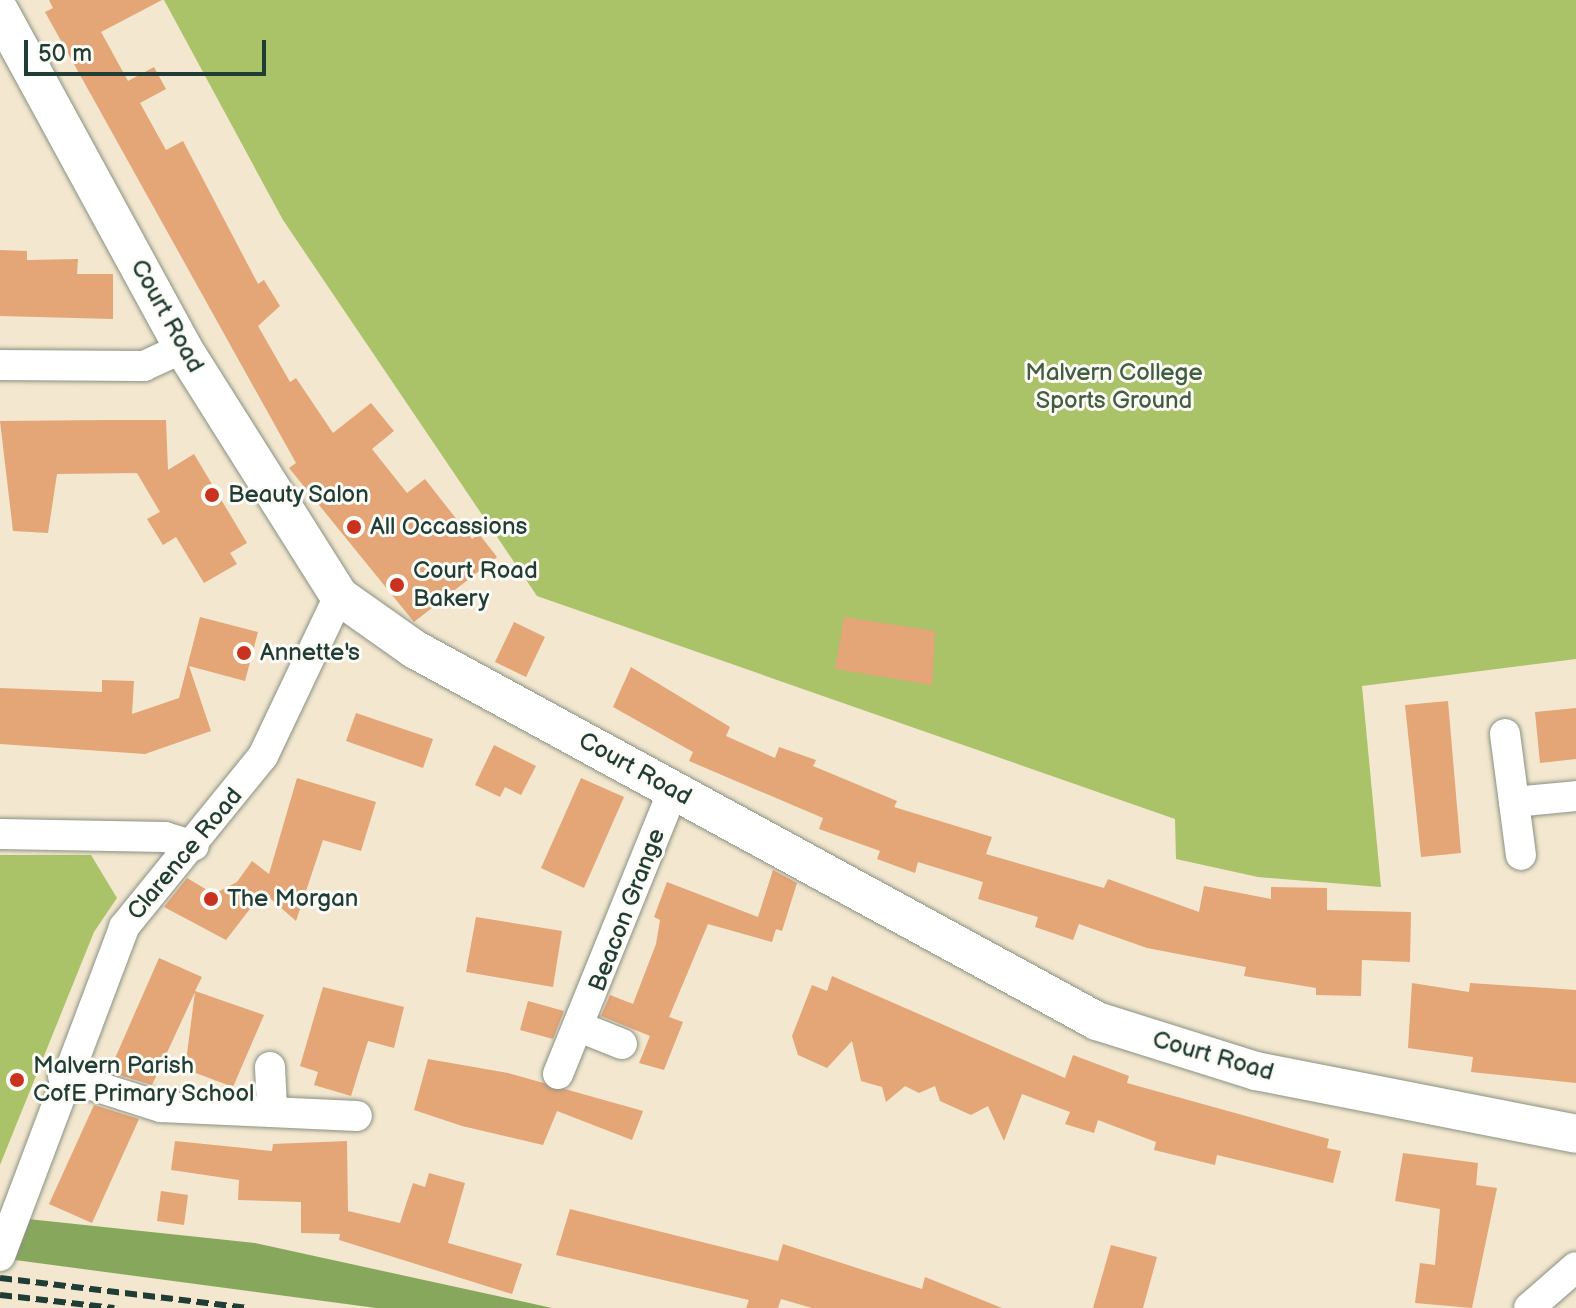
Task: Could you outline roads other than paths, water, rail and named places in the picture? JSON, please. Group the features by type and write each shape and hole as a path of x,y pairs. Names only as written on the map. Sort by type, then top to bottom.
{"street":[{"name":"Court Road","path":"0,12 183,348 339,596 414,649 1097,1021 1256,1071 1576,1134"},
{"path":"0,365 144,366 183,348"},
{"name":"Clarence Road","path":"0,1256 63,1076 124,927 194,846 263,756 339,596"},
{"path":"1505,734 1521,855"},
{"name":"Beacon Grange","path":"558,1074 582,1028 673,791"},
{"path":"1514,802 1576,796"},
{"path":"0,834 165,837 194,846"},
{"path":"582,1028 622,1044"},
{"path":"270,1067 272,1108"},
{"path":"63,1076 161,1107 272,1108 357,1116"},
{"path":"1529,1308 1576,1267"}],"railway":[{"path":"0,1278 248,1308"},
{"path":"0,1295 114,1308"}],"place":[{"name":"Beauty Salon","path":"212,495"},
{"name":"All Occassions","path":"354,527"},
{"name":"Court Road Bakery","path":"397,585"},
{"name":"Annette's","path":"244,653"},
{"name":"The Morgan","path":"211,899"},
{"name":"Malvern Parish CofE Primary School","path":"17,1080"}],"park label":[{"name":"Malvern College Sports Ground","path":"1114,387"}]}
